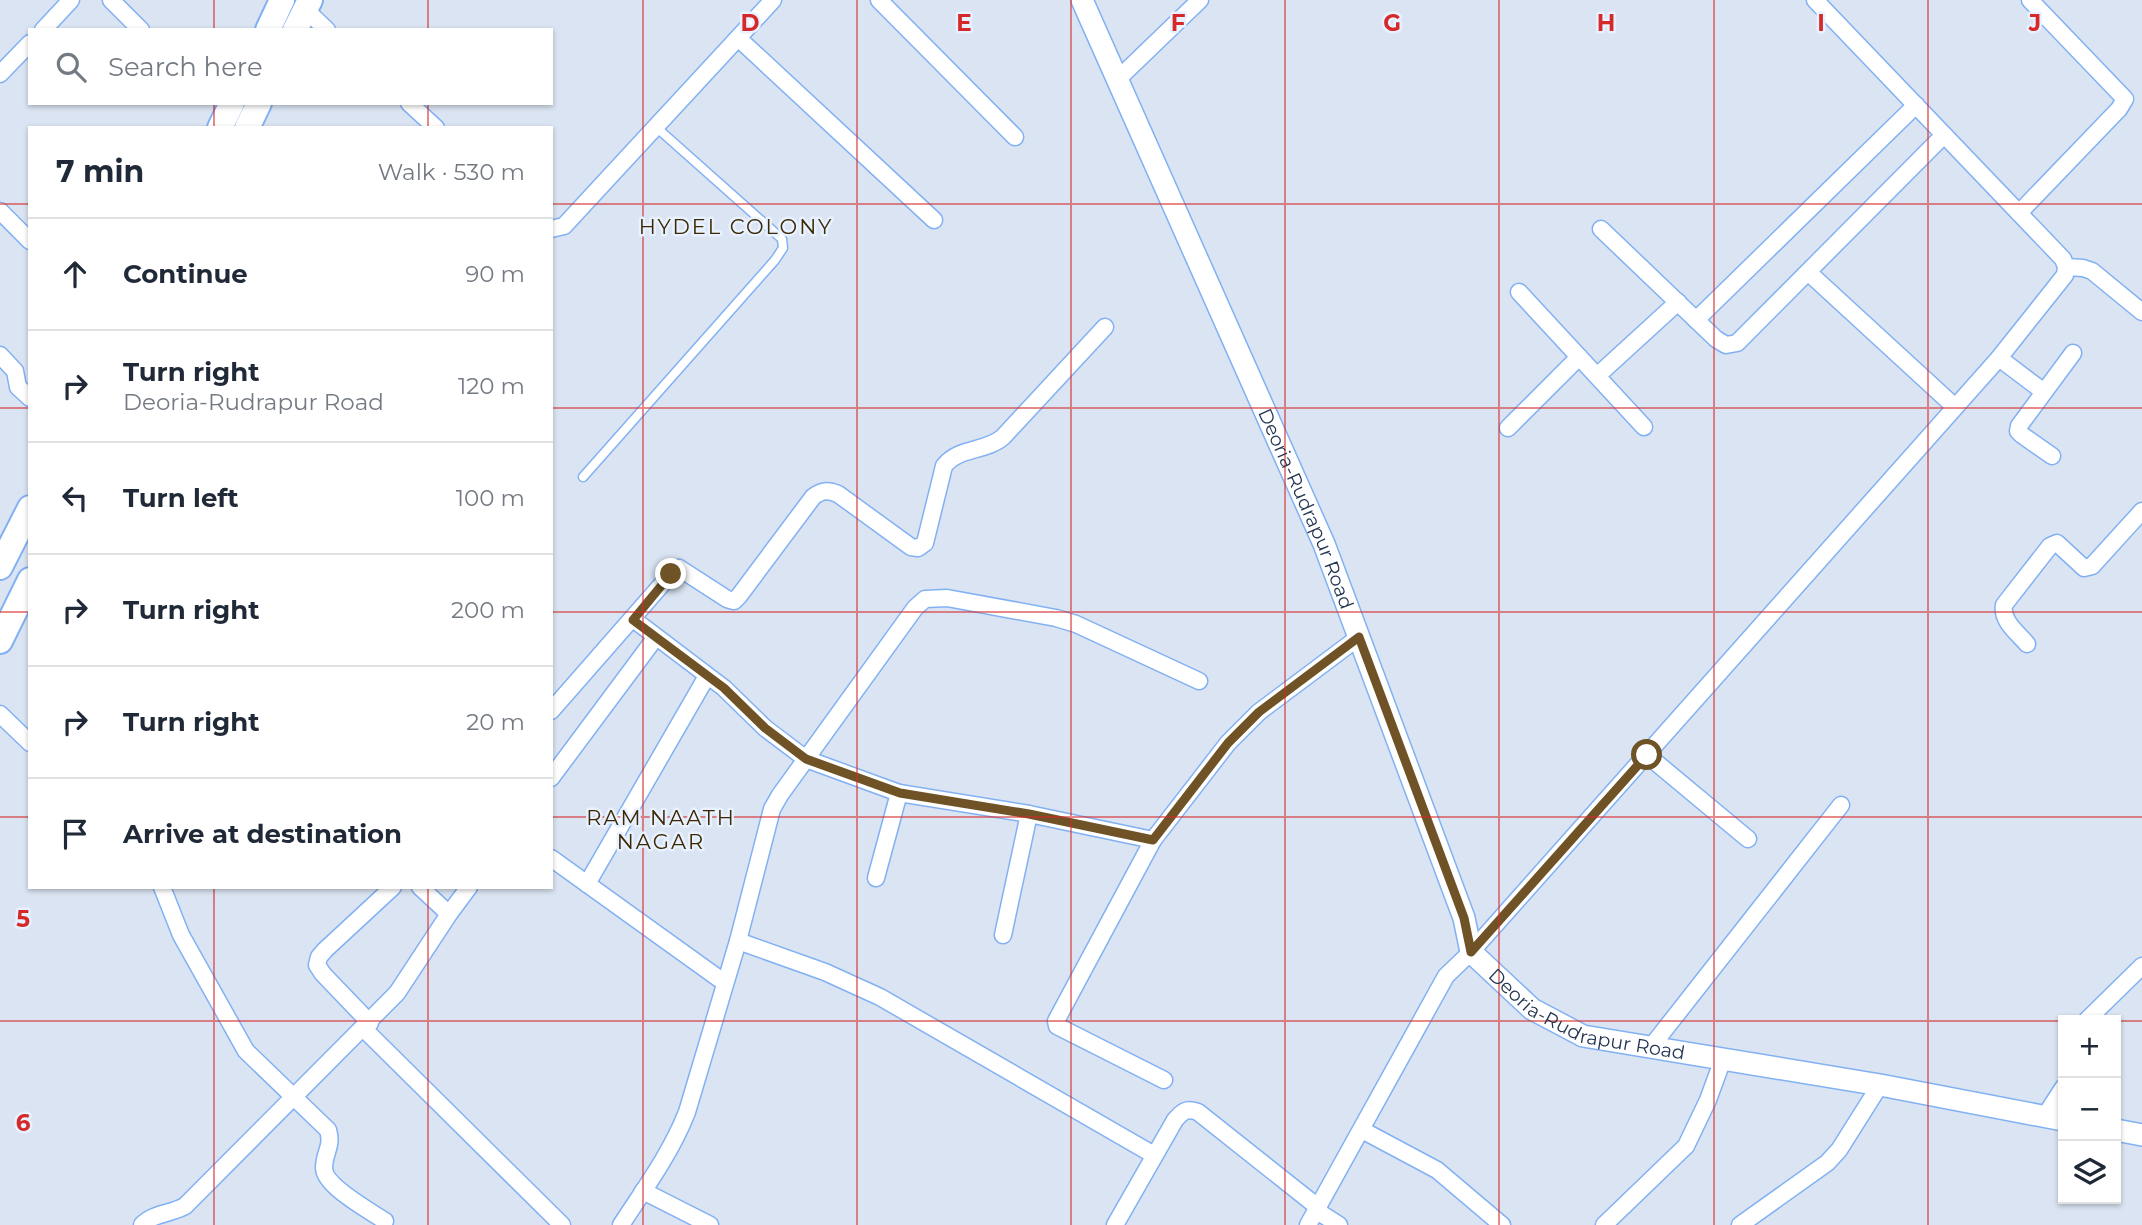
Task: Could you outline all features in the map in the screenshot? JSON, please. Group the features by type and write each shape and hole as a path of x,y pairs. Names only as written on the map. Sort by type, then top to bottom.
{"highway":[{"path":"271,28 298,10"},
{"path":"248,126 258,105"},
{"path":"0,567 28,512"},
{"path":"0,641 28,584"}],"main road":[{"name":"Deoria-Rudrapur Road","path":"1083,0 1324,544 1464,918 1471,952 1532,1009 1583,1036 1880,1085 2054,1118"},
{"path":"2121,1131 2142,1135"}],"street":[{"path":"45,28 71,0"},
{"path":"111,0 139,28"},
{"path":"553,229 564,226 773,0"},
{"path":"879,0 1014,137"},
{"path":"1118,79 1200,0"},
{"path":"1315,1214 1446,976 1471,952 1647,755 1999,358 2060,284 2066,267 2063,260 1815,0"},
{"path":"2019,213 2119,109 2125,99 2030,0"},
{"path":"298,10 324,28"},
{"path":"738,38 934,219"},
{"path":"0,74 28,45"},
{"path":"411,105 434,126"},
{"path":"1696,320 1916,105"},
{"path":"1601,229 1716,339 1726,345 1737,343 1944,135"},
{"path":"0,211 28,239"},
{"path":"2066,267 2092,271 2142,312"},
{"path":"1808,272 1955,407"},
{"path":"1519,292 1644,427"},
{"path":"1597,376 1678,302"},
{"path":"553,709 671,574 679,568 734,601 813,497 827,490 838,494 911,547 918,548 925,543 944,466 949,459 995,444 1105,327"},
{"path":"2052,456 2018,430 2073,354"},
{"path":"0,355 15,371 18,387 28,396"},
{"path":"1508,428 1580,357"},
{"path":"1999,358 2044,392"},
{"path":"2027,644 2006,620 2004,605 2050,546 2057,543 2084,568 2092,566 2142,511"},
{"path":"621,1225 679,1133 738,941 772,809 915,608 925,599 947,598 1055,618 1076,624 1199,681"},
{"path":"633,620 735,698 765,728 806,759 900,793 1029,814 1153,840"},
{"path":"553,775 656,637"},
{"path":"1164,1080 1057,1026 1056,1021 1153,840 1228,743 1259,712 1359,637"},
{"path":"587,884 707,676"},
{"path":"0,714 28,741"},
{"path":"1647,755 1748,839"},
{"path":"876,878 900,793"},
{"path":"1651,1047 1841,805"},
{"path":"1003,935 1029,814"},
{"path":"553,859 725,983"},
{"path":"163,889 181,935 246,1051 328,1130 331,1140 324,1166 330,1183 385,1221"},
{"path":"391,889 318,957 317,965 367,1026 562,1225"},
{"path":"422,889 449,914"},
{"path":"142,1225 152,1216 175,1213 185,1206 367,1026 397,993 468,889"},
{"path":"738,941 825,972 880,997 1154,1156"},
{"path":"2092,1015 2142,966"},
{"path":"1604,1225 1686,1146 1708,1100 1723,1059"},
{"path":"1740,1225 1833,1157 1850,1137 1880,1085"},
{"path":"1115,1225 1175,1120 1183,1110 1189,1109 1198,1112 1315,1214 1339,1225"},
{"path":"1362,1130 1437,1170 1502,1225"},
{"path":"643,1191 710,1225"}],"lane":[{"path":"583,477 783,248 782,239 656,127"}],"district":[{"name":"HYDEL COLONY","path":"736,227"},
{"name":"RAM NAATH NAGAR","path":"661,830"}],"route":[{"path":"671,574 633,620 724,688 765,728 806,759 900,793 1029,814 1153,840 1228,743 1259,712 1359,637 1464,918 1471,952 1647,755"}]}
